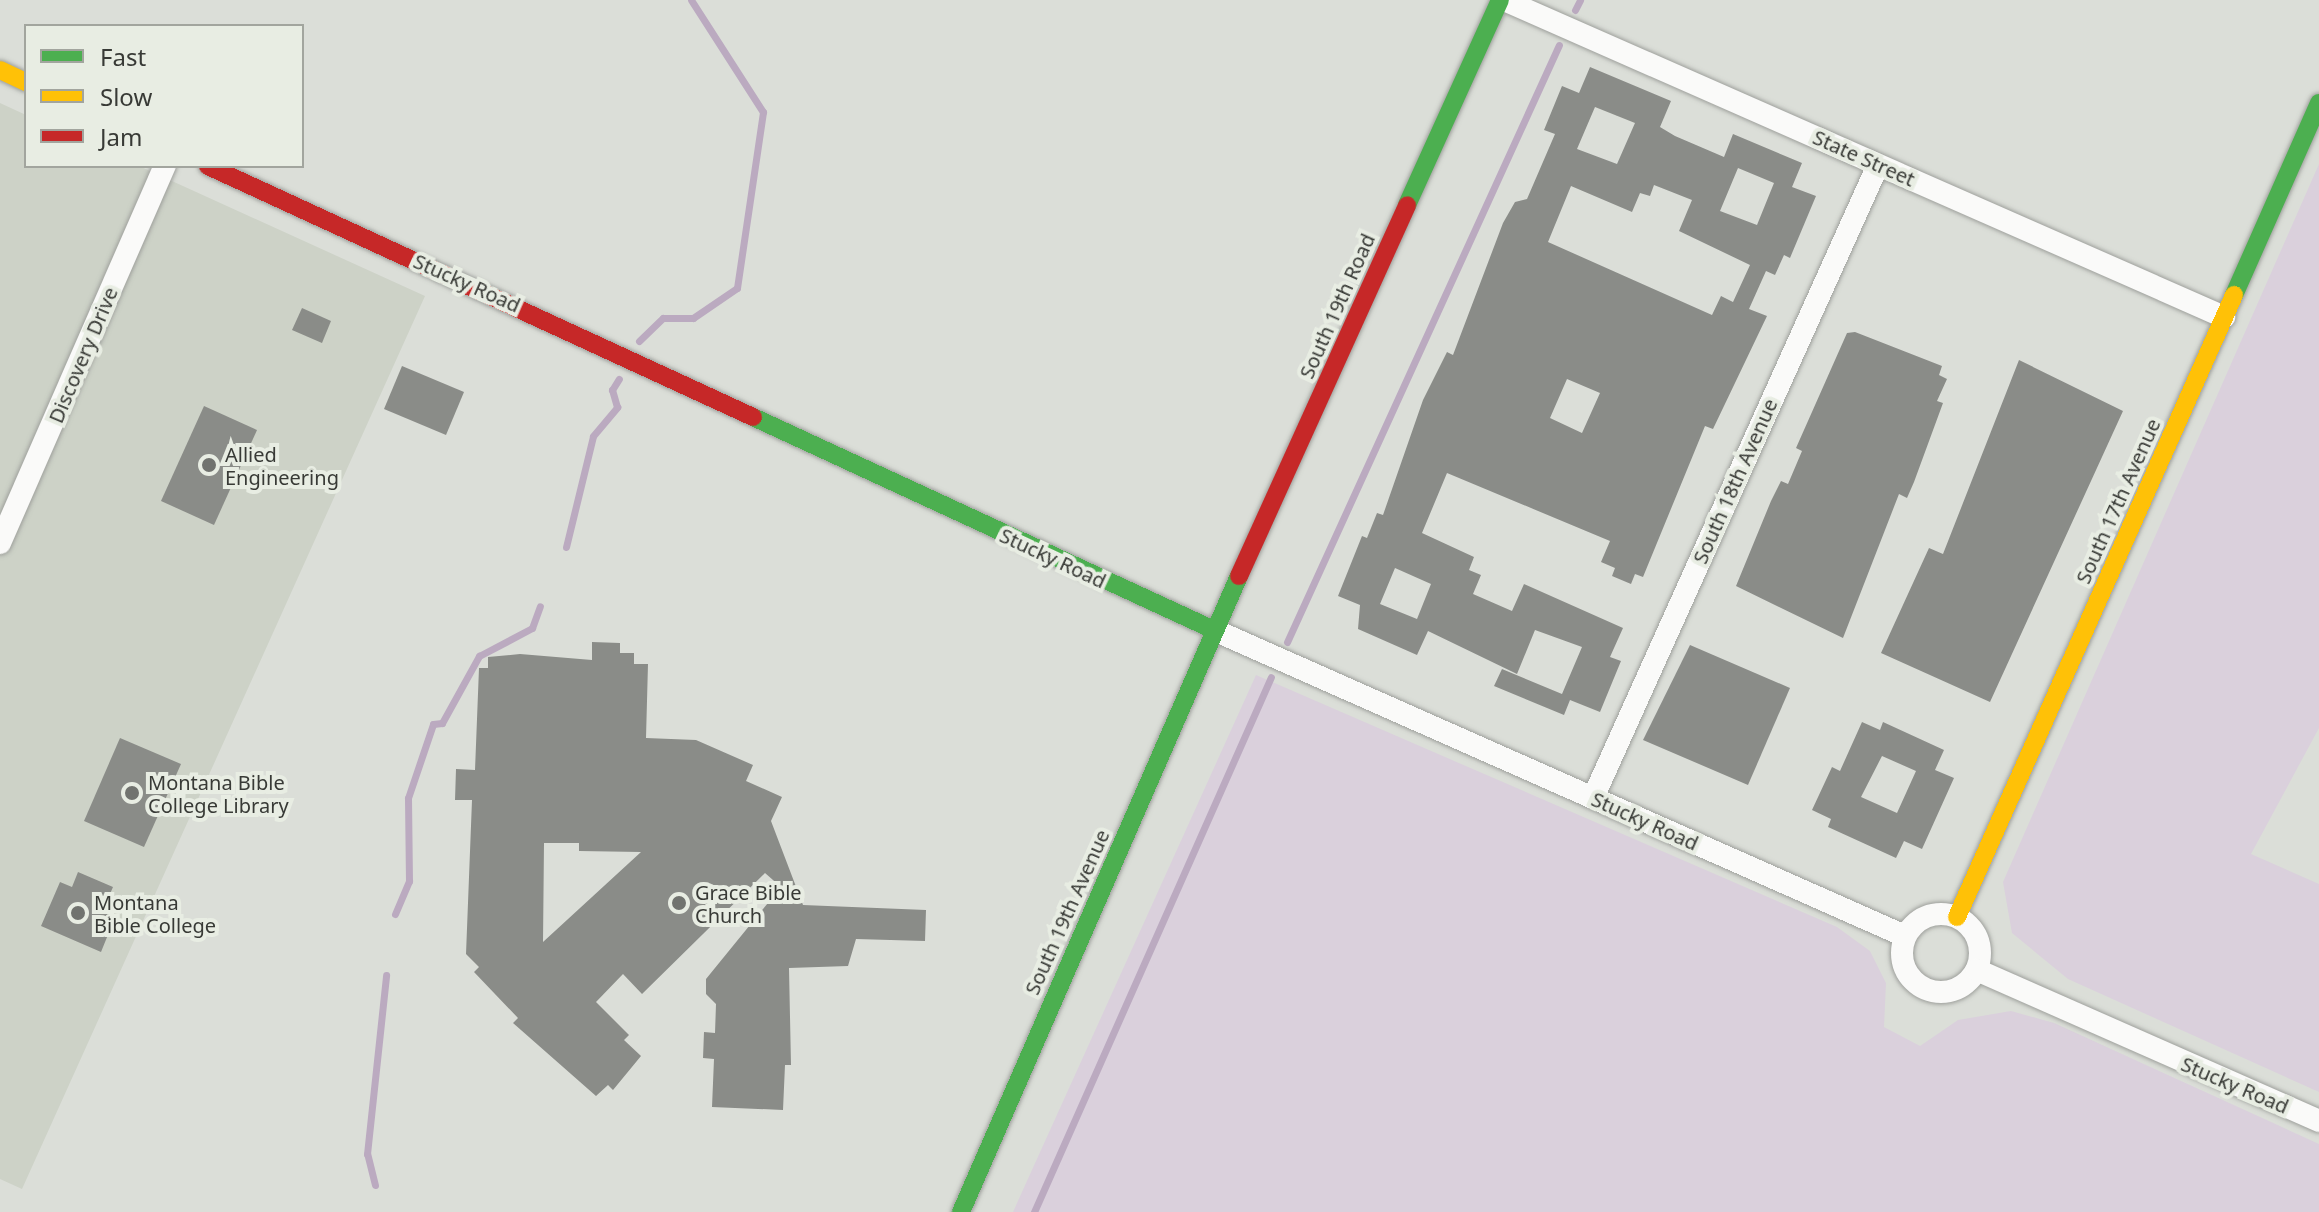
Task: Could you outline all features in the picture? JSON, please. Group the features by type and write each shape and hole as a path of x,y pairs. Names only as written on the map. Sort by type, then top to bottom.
{"street":[{"name":"State Street","path":"1502,0 2224,317"},
{"name":"South 19th Road","path":"1214,630 1502,0"},
{"path":"0,70 24,81"},
{"name":"South 17th Avenue","path":"1957,917 2319,103"},
{"name":"South 18th Avenue","path":"1593,798 1878,165"},
{"name":"Discovery Drive","path":"0,543 164,168"},
{"name":"Stucky Road","path":"212,168 1214,630 1905,936"},
{"name":"South 19th Avenue","path":"961,1212 1214,630"},
{"path":"1925,917 1957,917 1976,938 1977,970 1956,990 1930,991 1908,975 1901,949 1905,936 1925,917"},
{"name":"Stucky Road","path":"1977,970 2319,1121"}],"shaded area":[{"path":"0,103 24,114 24,168 143,168 425,296 22,1189 0,1179"},
{"path":"2319,164 2319,728 2251,854 2319,884 2319,1092 2068,979 2012,933 2003,882"},
{"path":"1256,675 1837,927 1870,951 1886,983 1884,1027 1920,1046 1958,1020 2011,1011 2054,1023 2319,1144 2319,1212 1013,1212"}],"building":[{"path":"1590,67 1671,101 1660,127 1724,157 1733,134 1802,163 1792,187 1816,196 1790,258 1784,255 1775,275 1766,271 1749,309 1767,316 1713,429 1705,426 1643,577 1635,574 1631,584 1612,576 1615,568 1601,562 1610,541 1447,473 1422,533 1474,557 1469,570 1481,575 1473,594 1512,611 1524,584 1623,628 1610,657 1621,661 1600,712 1570,700 1564,715 1494,686 1502,669 1562,694 1582,647 1535,630 1517,674 1428,631 1417,655 1358,629 1360,605 1338,596 1362,536 1367,538 1377,513 1383,515 1423,400 1447,352 1453,355 1503,223 1515,202 1527,199 1555,134 1544,130 1562,86 1579,93","holes":["1595,107 1635,123 1617,164 1577,149","1738,168 1774,183 1757,225 1720,211","1654,185 1692,200 1679,231 1750,265 1733,302 1721,296 1712,315 1548,242 1571,186 1632,212 1640,193 1650,196","1567,379 1600,393 1582,433 1550,418","1395,568 1431,584 1417,619 1380,604"]},
{"path":"302,308 331,321 322,343 292,330"},
{"path":"1855,332 1942,366 1939,375 1947,379 1937,401 1943,403 1914,482 1907,498 1899,494 1843,638 1736,586 1781,481 1788,484 1802,451 1796,448 1847,333"},
{"path":"2019,360 2123,411 1990,702 1881,653 1929,548 1943,554"},
{"path":"402,366 464,392 446,435 384,409"},
{"name":"Allied Engineering","path":"204,406 257,430 214,525 161,501"},
{"path":"592,642 620,643 620,653 634,653 634,664 648,664 646,738 696,740 753,765 746,781 782,797 771,821 803,905 926,910 925,941 856,939 848,966 789,968 791,1065 785,1065 783,1110 712,1107 714,1059 703,1058 704,1032 715,1033 716,1004 706,994 706,979 781,887 765,873 642,994 623,974 596,1002 629,1035 624,1040 641,1056 613,1090 608,1085 596,1096 513,1023 518,1018 474,972 479,967 466,954 472,800 455,800 456,769 475,770 479,668 488,668 488,657 520,654 592,660","holes":["544,843 579,843 579,851 641,852 543,942"]},
{"path":"1690,645 1790,688 1748,785 1643,740"},
{"path":"1862,722 1880,730 1883,722 1944,750 1935,770 1954,778 1922,849 1904,841 1896,858 1828,827 1831,819 1812,810 1832,767 1840,771","holes":["1882,756 1916,771 1897,813 1861,797"]},
{"name":"Montana Bible College Library","path":"120,738 181,764 144,847 84,821"},
{"name":"Montana Bible College","path":"78,872 113,887 103,910 116,915 101,952 41,926 60,882 72,887"}],"waterway":[{"path":"639,341 663,318 693,318 737,288 763,112 691,0"},
{"path":"1575,10 1580,0"},
{"path":"1287,642 1559,45"},
{"path":"566,547 593,436 617,407 612,390 619,379"},
{"path":"395,914 409,881 408,798 433,724 442,723 479,656 532,628 540,606"},
{"path":"1034,1212 1271,677"},
{"path":"375,1185 367,1154 386,975"}],"traffic: fast":[{"path":"1407,205 1500,0"},
{"path":"2234,295 2319,103"},
{"path":"753,417 1214,630"},
{"path":"961,1212 1239,576"}],"traffic: slow":[{"path":"0,70 24,81"},
{"path":"1957,917 2234,295"}],"traffic: jam":[{"path":"212,168 753,417"},
{"path":"1239,576 1407,205"}],"place":[{"name":"Allied Engineering","path":"209,465"},
{"name":"Montana Bible College Library","path":"132,793"},
{"name":"Grace Bible Church","path":"679,903"},
{"name":"Montana Bible College","path":"78,913"}]}
